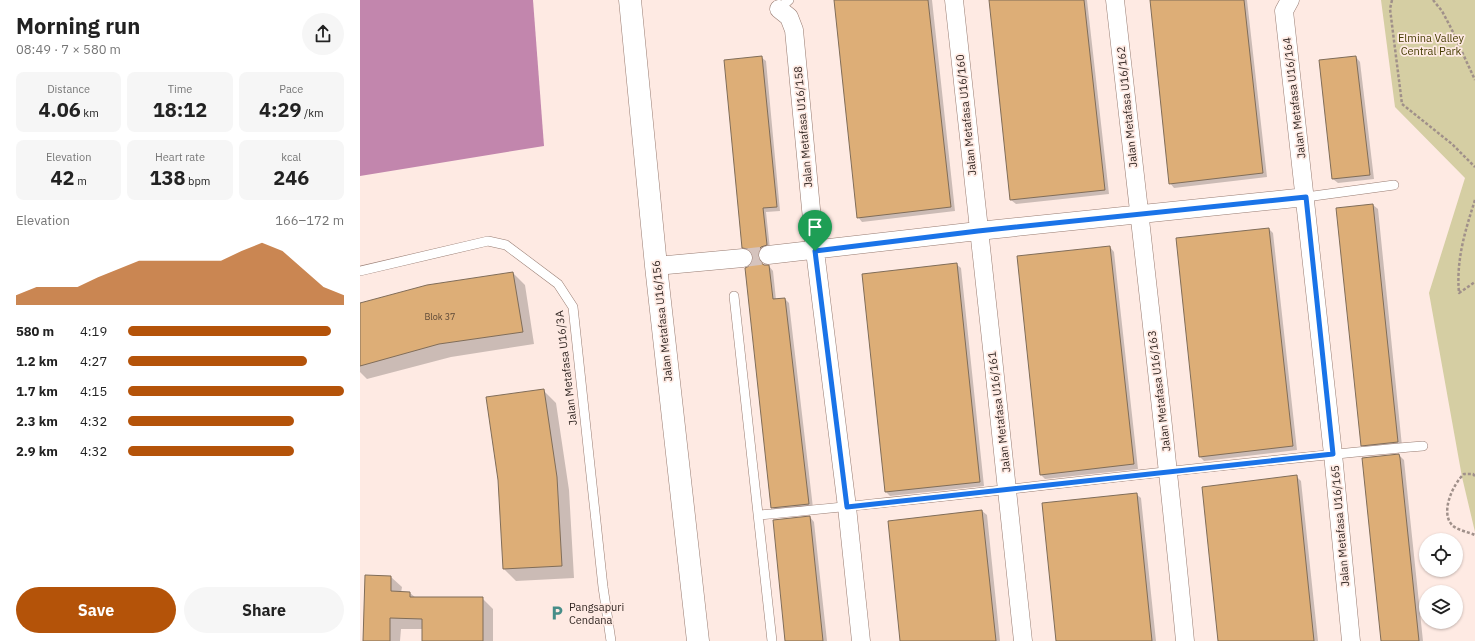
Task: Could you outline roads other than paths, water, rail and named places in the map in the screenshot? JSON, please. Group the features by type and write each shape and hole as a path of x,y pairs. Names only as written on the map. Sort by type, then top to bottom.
{"street":[{"name":"Jalan Metafasa U16/156","path":"630,0 656,266 698,641"},
{"name":"Jalan Metafasa U16/160","path":"954,0 978,231"},
{"name":"Jalan Metafasa U16/162","path":"1115,0 1139,214"},
{"name":"Jalan Metafasa U16/164","path":"1290,0 1284,11 1306,197"},
{"name":"Jalan Metafasa U16/158","path":"784,4 794,30 815,251 847,507 861,641"},
{"path":"768,255 815,251 978,231 1306,197"},
{"name":"Jalan Metafasa U16/165","path":"1306,197 1351,641"},
{"name":"Jalan Metafasa U16/163","path":"1139,214 1169,472 1185,641"},
{"name":"Jalan Metafasa U16/161","path":"978,231 1008,488 1023,641"},
{"path":"656,266 743,258"}],"lane":[{"path":"1306,197 1394,185"},
{"name":"Jalan Metafasa U16/3A","path":"360,271 488,241 506,245 558,284 573,307 603,587 611,641"},
{"path":"734,296 772,641"},
{"path":"759,515 847,507 1008,488 1333,454 1423,446"}],"tunnel":[{"path":"743,258 768,255"}],"place":[{"name":"Pangsapuri Cendana","path":"557,613"}],"park label":[{"name":"Elmina Valley Central Park","path":"1431,44"}]}
